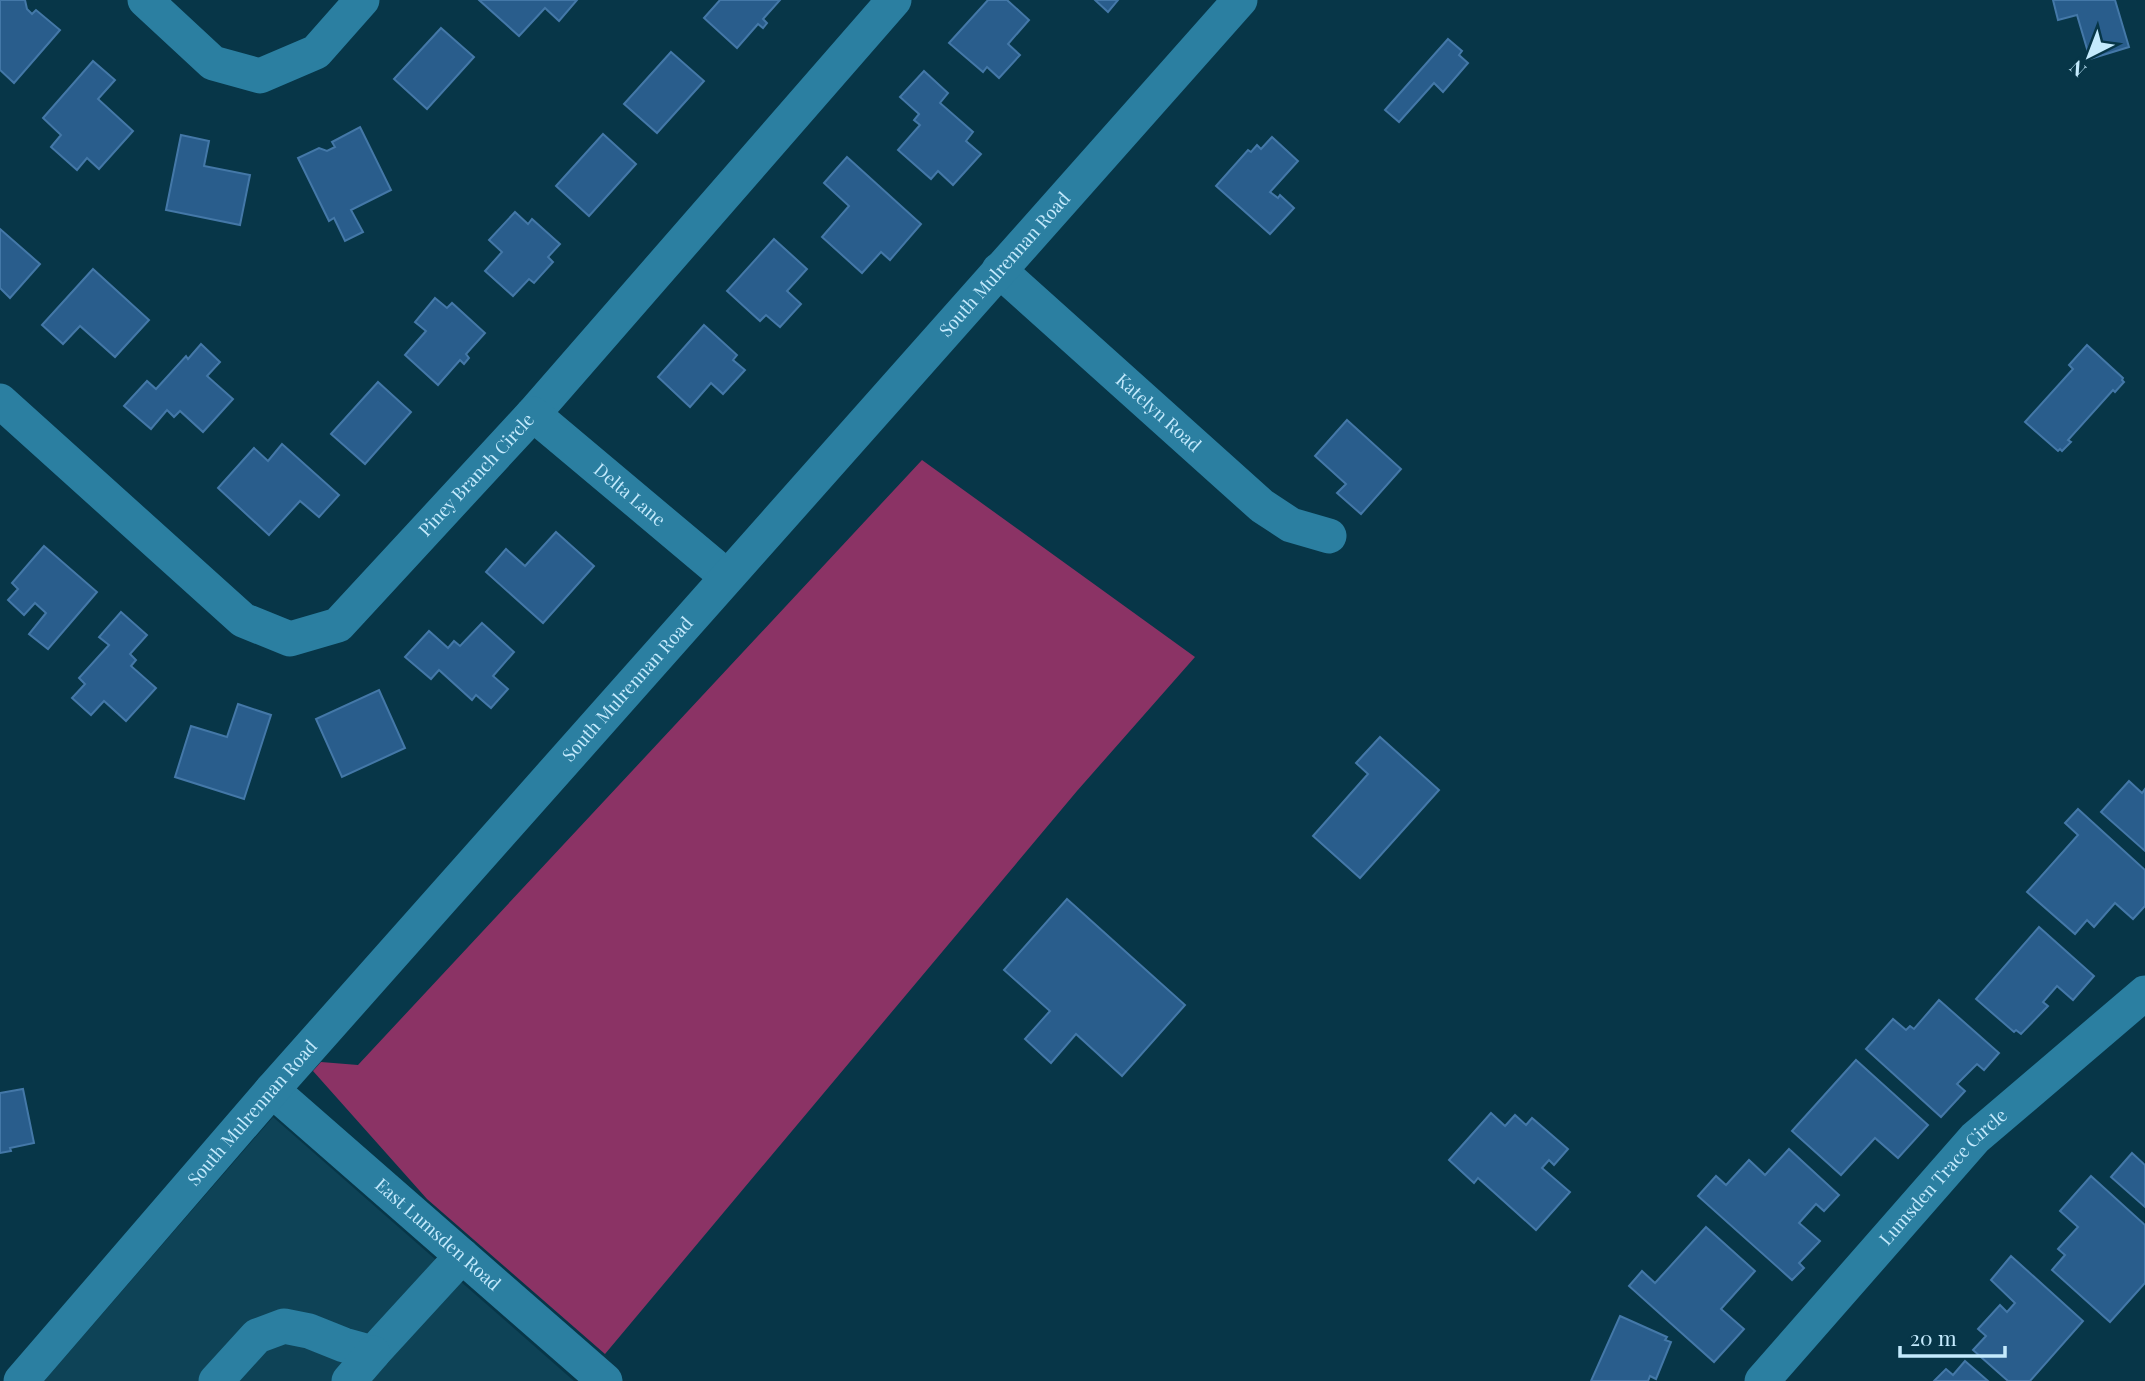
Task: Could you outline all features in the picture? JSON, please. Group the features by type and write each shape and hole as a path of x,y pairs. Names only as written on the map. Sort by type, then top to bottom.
{"street":[{"path":"145,0 213,63 260,76 316,52 362,0"},
{"name":"Piney Branch Circle","path":"0,401 243,620 290,639 338,625 533,414 894,0"},
{"name":"South Mulrennan Road","path":"21,1381 272,1090 1240,0"},
{"name":"Katelyn Road","path":"999,270 1262,506 1291,525 1329,536"},
{"name":"Delta Lane","path":"533,414 726,576"},
{"name":"Lumsden Trace Circle","path":"1762,1381 1975,1138 2145,992"},
{"name":"East Lumsden Road","path":"272,1090 605,1381"},
{"path":"349,1381 462,1256"},
{"path":"216,1381 257,1336 284,1325 373,1353"}],"shaded area":[{"path":"922,460 1195,657 1077,791 605,1354 427,1199 313,1071 321,1062 358,1065"},
{"path":"273,1117 574,1381 44,1381"}],"building":[{"path":"0,0 25,0 27,9 32,14 36,10 60,30 14,83 0,70"},
{"path":"479,0 577,0 559,21 545,8 519,36"},
{"path":"720,0 780,0 763,19 767,23 763,28 758,24 737,48 704,18"},
{"path":"988,0 1007,0 1029,20 1008,44 1020,55 999,78 987,67 983,72 949,43"},
{"path":"1095,0 1118,0 1108,12"},
{"path":"2053,0 2115,0 2129,47 2090,59 2077,15 2058,20"},
{"path":"441,28 474,57 427,109 394,79"},
{"path":"1448,39 1462,51 1459,55 1468,63 1443,92 1434,83 1399,122 1385,110"},
{"path":"671,52 704,81 657,133 624,104"},
{"path":"93,61 115,80 98,99 133,131 99,169 87,158 77,170 51,147 61,135 43,118"},
{"path":"924,71 948,93 940,103 973,132 966,141 981,154 953,185 938,171 931,179 898,150 920,125 914,120 919,114 900,97"},
{"path":"360,127 391,190 351,210 363,232 345,241 334,218 329,221 298,158 319,148 327,151 335,147 332,142"},
{"path":"603,134 636,164 589,216 556,186"},
{"path":"181,135 209,141 204,166 250,175 240,225 166,210"},
{"path":"1272,137 1298,161 1270,192 1278,198 1280,195 1294,208 1270,234 1216,186 1248,150 1251,152 1257,145 1261,149"},
{"path":"847,157 921,224 890,260 881,252 862,273 822,237 849,206 824,183"},
{"path":"515,212 528,224 532,219 560,244 548,257 553,262 534,283 529,279 513,296 485,271 502,252 489,240"},
{"path":"0,229 40,264 10,298 0,288"},
{"path":"774,239 807,269 787,291 801,304 780,327 766,315 760,321 727,291"},
{"path":"93,269 149,320 115,357 80,326 63,344 42,325"},
{"path":"435,298 447,308 452,303 485,333 466,354 469,358 464,364 460,360 438,385 405,355 426,331 415,322"},
{"path":"704,325 737,355 733,360 745,370 723,394 711,383 690,407 658,377"},
{"path":"201,344 220,362 207,376 233,399 203,432 180,411 174,417 167,410 151,429 124,406 147,381 156,389 186,356 188,359"},
{"path":"2087,345 2123,378 2124,382 2115,392 2113,390 2068,440 2071,442 2062,451 2058,451 2025,422 2073,369 2069,365"},
{"path":"378,382 411,412 365,464 331,434"},
{"path":"1347,420 1401,469 1361,514 1337,493 1346,484 1315,456"},
{"path":"282,444 339,495 319,517 300,501 269,535 218,488 254,448 268,461"},
{"path":"556,532 594,566 543,623 486,572 506,549 525,566"},
{"path":"44,546 97,592 48,649 29,634 46,613 35,603 24,615 8,600 18,589 12,583"},
{"path":"121,612 147,635 130,654 136,660 131,666 156,688 126,721 104,701 91,715 72,698 85,684 79,678 109,645 99,637"},
{"path":"482,623 514,652 493,676 508,689 491,708 476,695 472,700 439,670 431,679 405,657 429,631 448,648 454,641 460,646"},
{"path":"379,690 405,748 342,777 316,719"},
{"path":"238,704 271,715 244,799 175,777 191,726 227,737"},
{"path":"1380,737 1439,790 1360,878 1313,836 1368,774 1356,763"},
{"path":"2129,781 2142,793 2145,789 2145,851 2101,812"},
{"path":"2078,809 2145,870 2145,906 2133,919 2115,903 2094,927 2087,920 2075,934 2027,892 2078,835 2065,823"},
{"path":"1067,899 1185,1005 1122,1076 1076,1034 1051,1063 1025,1039 1050,1011 1004,970"},
{"path":"2039,927 2094,976 2073,1000 2057,986 2043,1002 2048,1006 2021,1034 2016,1030 2014,1032 1976,999"},
{"path":"1939,1000 1999,1053 1984,1070 1977,1064 1957,1084 1965,1091 1941,1117 1866,1049 1893,1019 1906,1030 1910,1026 1914,1029"},
{"path":"1856,1060 1928,1125 1898,1158 1875,1138 1841,1175 1792,1131"},
{"path":"23,1089 34,1143 0,1153 0,1093"},
{"path":"1491,1113 1505,1126 1515,1115 1526,1125 1532,1118 1568,1149 1554,1165 1549,1160 1542,1168 1570,1192 1536,1230 1478,1178 1474,1183 1449,1160"},
{"path":"1789,1149 1839,1195 1824,1211 1816,1204 1799,1223 1820,1241 1799,1263 1804,1268 1792,1280 1698,1196 1716,1176 1726,1185 1749,1160 1765,1175"},
{"path":"2132,1153 2145,1165 2145,1207 2111,1177"},
{"path":"2091,1176 2145,1225 2145,1283 2110,1322 2052,1270 2065,1255 2058,1249 2078,1227 2060,1211"},
{"path":"1706,1227 1755,1271 1721,1309 1744,1329 1714,1362 1629,1286 1642,1271 1655,1283"},
{"path":"2011,1256 2083,1321 2030,1381 2008,1381 1973,1350 1986,1336 1978,1329 2000,1305 2007,1312 2015,1303 1991,1280"},
{"path":"1620,1316 1667,1337 1665,1340 1671,1342 1656,1379 1650,1376 1648,1381 1591,1381"},
{"path":"1965,1361 1988,1381 1934,1381 1946,1369 1953,1375"}]}
